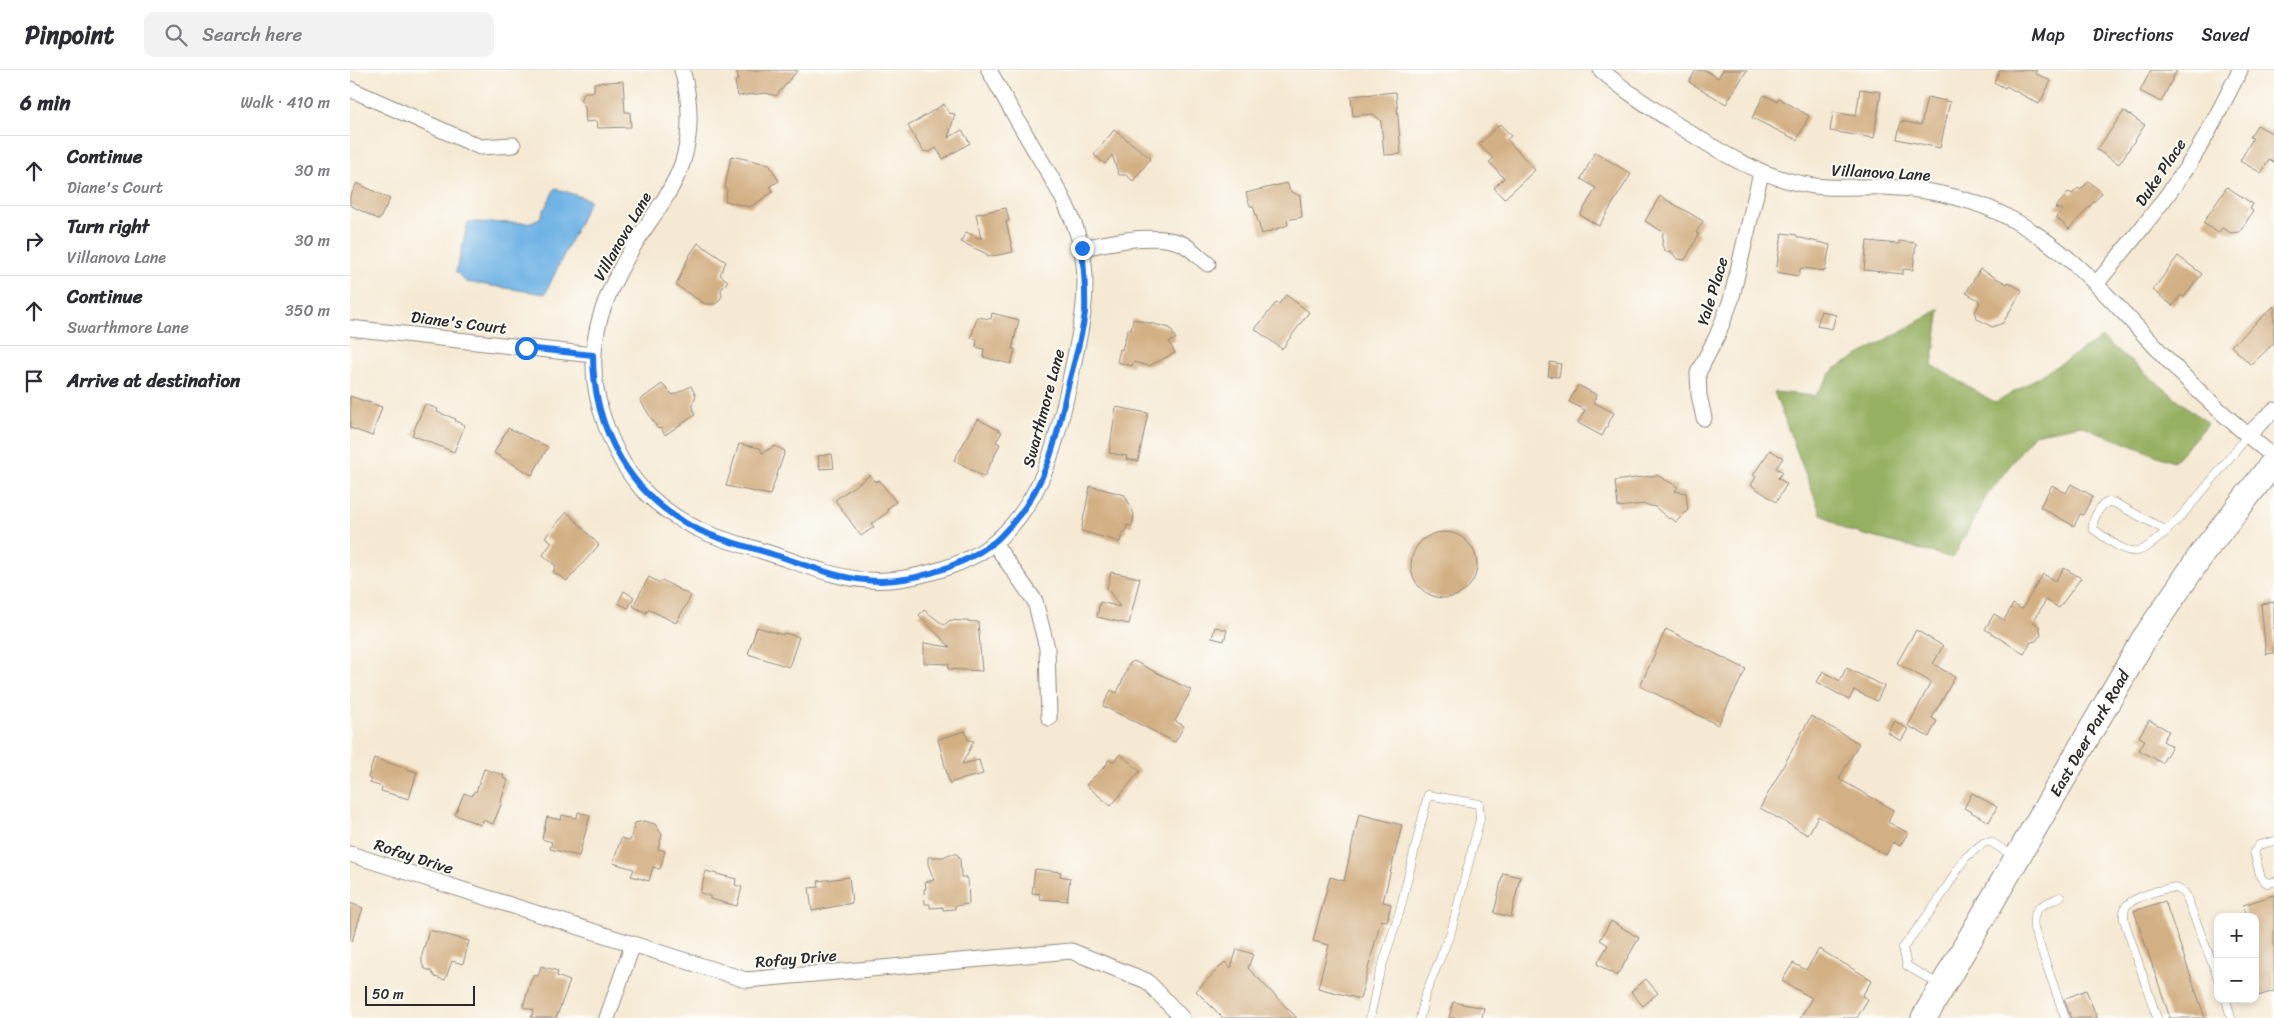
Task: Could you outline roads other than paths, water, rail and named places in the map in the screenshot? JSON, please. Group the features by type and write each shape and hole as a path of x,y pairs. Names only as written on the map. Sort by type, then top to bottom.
{"main road":[{"name":"East Deer Park Road","path":"1924,1018 2144,639 2204,551 2274,462"}],"street":[{"name":"Villanova Lane","path":"604,421 593,381 593,355 598,324 609,292 624,261 669,192 682,166 688,140 689,109 682,70"},
{"name":"Swarthmore Lane","path":"604,421 614,447 631,476 648,495 675,516 700,530 831,573 866,580 906,578 929,573 953,564 994,542 1031,500 1043,479 1055,446 1084,314 1086,280 1082,248 1065,203 989,70"},
{"name":"Villanova Lane","path":"1601,70 1624,91 1723,154 1761,173 1790,182 1818,186 1885,187 1927,191 1972,201 2016,221 2055,248 2096,284 2169,361 2247,436 2274,457"},
{"name":"Duke Place","path":"2096,284 2147,222 2184,172 2240,70"},
{"path":"350,89 480,147 513,145"},
{"name":"Yale Place","path":"1704,418 1699,395 1698,372 1717,336 1731,300 1761,173"},
{"path":"1082,248 1119,241 1170,240 1184,245 1208,264"},
{"name":"Diane's Court","path":"350,328 593,355"},
{"path":"2247,436 2274,410"},
{"path":"994,542 1035,601 1047,648 1049,718"},
{"name":"Rofay Drive","path":"350,854 746,980 1072,952 1147,981 1182,1018"},
{"path":"607,1018 633,944"}],"lane":[{"path":"2167,531 2115,503 2109,502 2102,506 2092,521 2093,528 2126,549 2141,549 2167,531 2247,436"},
{"path":"1370,1018 1378,979 1400,910 1428,795 1479,804 1480,819 1451,932 1426,995 1420,1018"},
{"path":"2274,841 2259,845 2254,852 2261,878 2267,883 2274,882"},
{"path":"1943,987 1907,966 1903,948 1938,901 1965,858 1983,843 1991,842 2016,858"},
{"path":"2157,1018 2124,920 2123,912 2128,904 2150,893 2169,888 2177,888 2185,893 2214,968"},
{"path":"2060,897 2038,906 2032,917 2034,929 2065,1018"},
{"path":"2227,1003 2230,1018"}],"water":[{"path":"555,188 590,200 545,294 466,282 456,272 468,222 528,223 540,218"}]}
